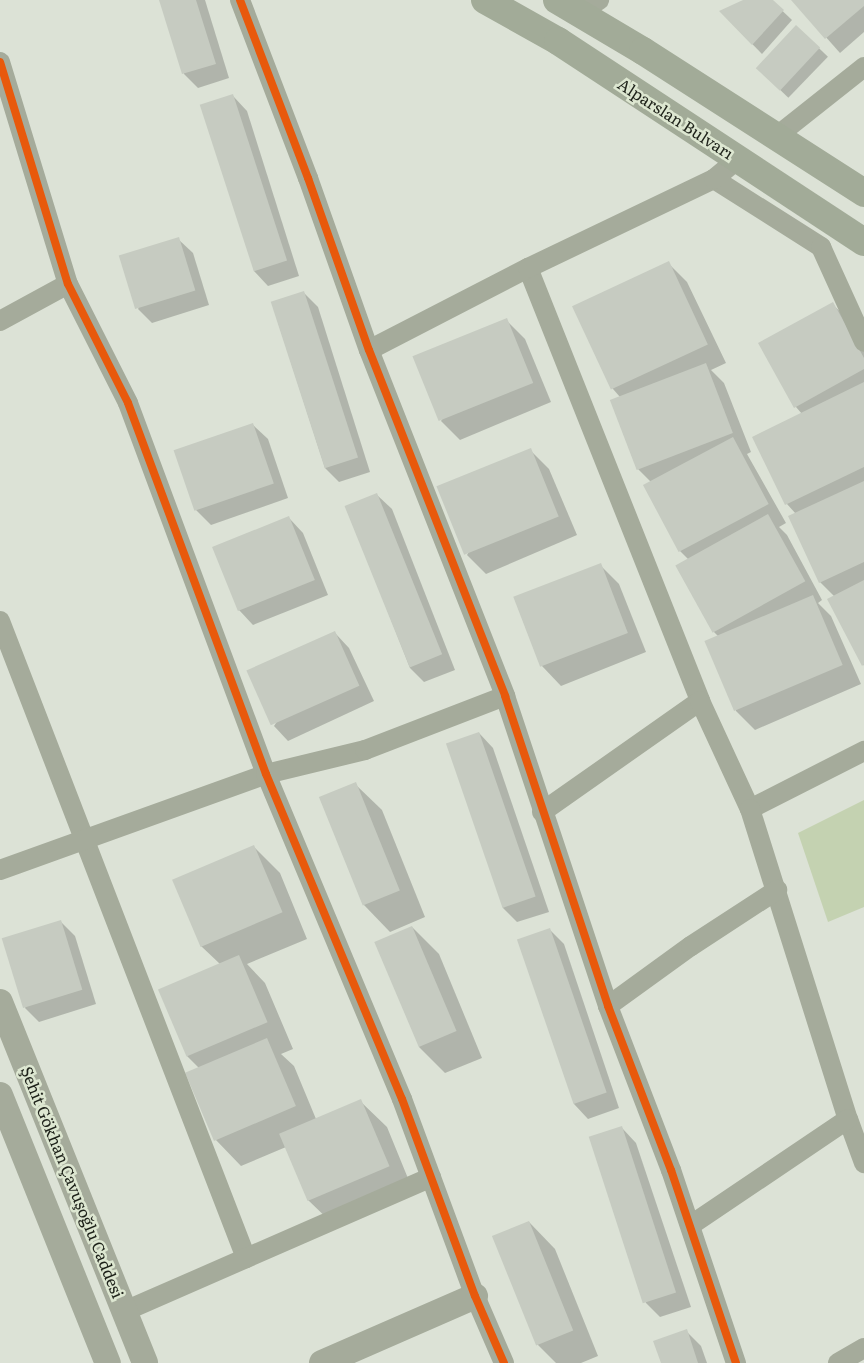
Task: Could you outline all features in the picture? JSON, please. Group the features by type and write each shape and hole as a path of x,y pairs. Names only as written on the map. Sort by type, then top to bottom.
{"main road":[{"name":"Alparslan Bulvarı","path":"485,0 558,40 738,159 828,236 864,242"},
{"path":"578,4 864,193"}],"street":[{"path":"240,0 308,178 369,350 505,696 608,1006 691,1225 736,1363"},
{"path":"0,62 68,284 128,403 266,774 402,1099 475,1296 504,1363"},
{"path":"777,136 864,67"},
{"path":"369,350 528,268 714,179 738,159"},
{"path":"714,179 828,236 864,342"},
{"path":"528,268 700,701 750,809 864,1163"},
{"path":"0,321 68,284"},
{"path":"0,621 246,1258"},
{"path":"0,870 266,774 365,750 505,696"},
{"path":"542,812 700,701"},
{"path":"750,809 864,751"},
{"path":"608,1006 691,946 777,890"},
{"name":"Şehit Gökhan Çavuşoğlu Caddesi","path":"0,1002 145,1363"},
{"path":"0,1095 108,1363"},
{"path":"691,1225 848,1119"},
{"path":"125,1311 431,1177"},
{"path":"322,1363 475,1296"},
{"path":"837,1363 864,1348"}],"green space":[{"path":"864,800 864,907 828,922 798,833"}],"building":[{"path":"159,0 196,0 216,64 182,74"},
{"path":"743,0 773,0 784,10 752,45 719,11"},
{"path":"791,0 864,0 864,6 825,39"},
{"path":"796,25 820,48 780,91 756,68"},
{"path":"233,94 287,260 254,271 200,105"},
{"path":"179,237 195,291 135,309 119,255"},
{"path":"669,261 708,344 611,390 572,306"},
{"path":"304,291 358,457 325,468 271,302"},
{"path":"833,302 864,358 864,369 794,408 758,343"},
{"path":"507,318 533,383 439,421 412,356"},
{"path":"706,363 733,433 637,470 610,400"},
{"path":"864,382 864,467 785,505 752,437"},
{"path":"253,423 274,484 194,511 174,450"},
{"path":"733,437 769,504 679,552 643,485"},
{"path":"531,448 559,517 464,555 436,486"},
{"path":"864,481 864,562 819,583 788,516"},
{"path":"377,493 442,654 410,667 345,506"},
{"path":"768,514 805,581 713,633 675,565"},
{"path":"289,516 315,580 238,611 212,547"},
{"path":"601,563 628,633 540,667 513,597"},
{"path":"864,580 864,664 862,666 827,599"},
{"path":"813,595 843,665 734,711 704,641"},
{"path":"335,631 359,686 271,725 246,670"},
{"path":"479,732 536,897 503,908 446,743"},
{"path":"356,782 400,890 363,905 319,797"},
{"path":"254,845 283,912 201,947 172,880"},
{"path":"61,920 82,990 23,1008 2,938"},
{"path":"412,926 457,1031 419,1047 374,942"},
{"path":"550,928 607,1093 574,1104 517,939"},
{"path":"239,955 268,1022 187,1057 158,989"},
{"path":"267,1038 296,1106 214,1141 185,1073"},
{"path":"361,1099 390,1166 308,1201 279,1134"},
{"path":"622,1126 676,1292 643,1303 589,1137"},
{"path":"529,1221 573,1330 536,1345 492,1236"},
{"path":"687,1329 698,1363 661,1363 653,1341"}],"cycle path":[{"path":"240,0 308,178 369,350 505,696 608,1006 671,1170 736,1363"},
{"path":"0,62 68,284 128,403 266,774 402,1099 475,1296 504,1363"}]}
